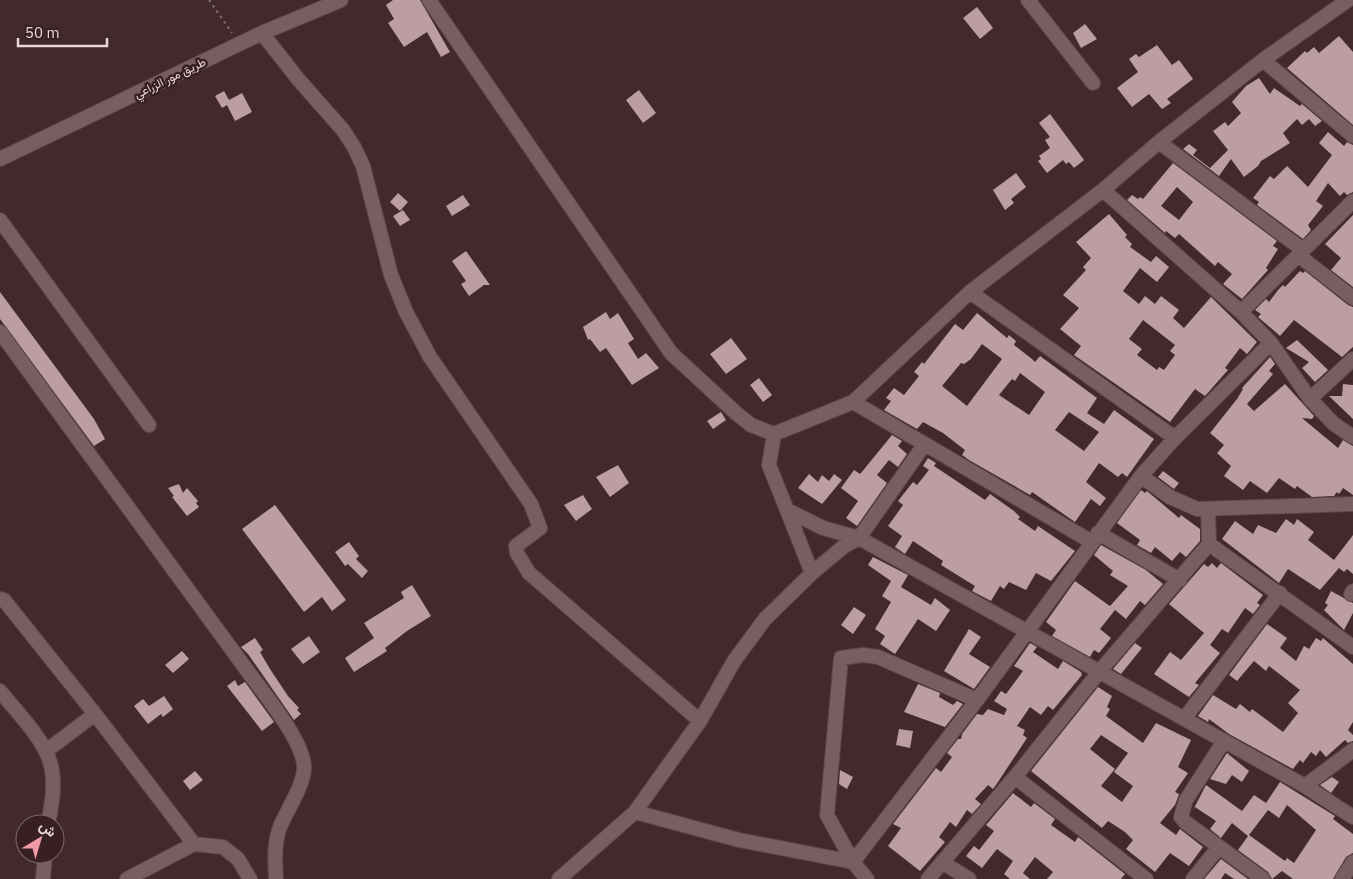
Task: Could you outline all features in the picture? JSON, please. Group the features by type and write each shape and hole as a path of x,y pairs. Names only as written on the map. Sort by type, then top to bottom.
{"street":[{"name":"طريق مور الزراعي","path":"0,159 262,33 341,0"},
{"path":"429,0 672,353 736,414 751,425 774,434 853,402 970,292 1103,190 1159,142 1264,60 1348,0"},
{"path":"1028,0 1093,83"},
{"path":"262,33 298,79 343,130 354,147 363,166 391,275 406,312 430,357 531,504 540,528 516,546 517,553 529,573 700,721"},
{"path":"1264,60 1353,136"},
{"path":"1159,142 1300,253 1353,298"},
{"path":"1103,190 1241,312 1271,343 1310,399 1334,424 1353,437"},
{"path":"1241,312 1353,201"},
{"path":"0,220 149,425"},
{"path":"970,292 1175,438"},
{"path":"0,332 246,668 282,719 299,748 304,767 279,829 275,851 276,879"},
{"path":"853,862 1027,632 1141,476 1175,438 1271,343"},
{"path":"1310,399 1353,359"},
{"path":"853,402 924,445 1095,538 1180,580"},
{"path":"774,434 769,465 812,573"},
{"path":"559,879 635,812 700,721 734,661 765,619 812,573 843,547 859,538 924,445"},
{"path":"1141,476 1185,506 1208,510 1353,504"},
{"path":"787,510 823,528 859,538 1305,786 1353,817"},
{"path":"928,879 1015,777 1099,672 1209,544 1208,510"},
{"path":"1209,544 1353,647"},
{"path":"1184,719 1280,593"},
{"path":"0,599 4,600 95,714 194,844"},
{"path":"866,879 853,862 827,815 841,658 863,655 878,657 976,700"},
{"path":"0,691 46,751 51,763 53,801 50,814"},
{"path":"46,751 95,714"},
{"path":"1224,741 1186,800 1181,817 1218,848 1263,879"},
{"path":"1305,786 1353,750"},
{"path":"1015,777 1146,879"},
{"path":"635,812 739,840 853,862"},
{"path":"127,879 194,844 223,847 238,859 250,879"},
{"path":"1193,879 1218,848"},
{"path":"942,862 969,879"},
{"path":"1342,879 1353,862"},
{"path":"43,879 44,864"}],"path":[{"path":"210,0 240,44"}],"building":[{"path":"393,0 420,0 450,52 441,57 427,32 404,47 388,23 394,19 386,5"},
{"path":"977,7 993,28 980,39 963,18"},
{"path":"1085,24 1097,39 1081,48 1073,33"},
{"path":"1339,36 1353,52 1353,125 1287,68 1305,51 1307,53 1314,47 1319,53"},
{"path":"1157,45 1172,65 1179,60 1193,79 1167,99 1171,103 1162,109 1149,94 1132,107 1117,88 1138,72 1129,59 1136,54 1139,57"},
{"path":"1259,78 1270,94 1274,88 1300,106 1302,104 1322,121 1315,126 1309,119 1302,125 1297,119 1283,133 1290,143 1261,161 1258,166 1244,177 1231,159 1219,176 1183,149 1189,144 1197,150 1193,155 1210,168 1228,150 1213,131 1225,122 1228,126 1241,113 1232,102 1246,86"},
{"path":"639,90 656,113 643,123 626,100"},
{"path":"224,91 229,100 242,93 252,112 235,121 227,105 222,108 215,96"},
{"path":"1050,114 1084,160 1074,168 1069,162 1066,164 1063,160 1047,173 1038,161 1041,159 1039,156 1050,148 1045,140 1050,137 1039,123"},
{"path":"1328,132 1344,146 1347,142 1353,145 1353,192 1347,195 1344,192 1340,196 1328,183 1316,201 1323,206 1308,225 1311,230 1303,239 1257,205 1259,202 1253,198 1270,176 1274,179 1287,166 1308,187 1332,155 1319,143"},
{"path":"1173,163 1277,241 1273,246 1278,249 1266,268 1268,270 1242,299 1223,284 1232,274 1218,262 1215,266 1179,234 1175,238 1166,231 1165,233 1127,200 1132,195 1138,199 1140,197 1143,199","holes":["1177,187 1193,202 1179,220 1161,206"]},
{"path":"1016,173 1026,187 1011,199 1014,203 1005,210 993,190"},
{"path":"398,193 408,202 400,211 390,202"},
{"path":"463,195 470,205 452,216 446,206"},
{"path":"403,210 410,220 400,226 393,216"},
{"path":"1109,214 1127,235 1125,237 1132,244 1130,247 1151,262 1156,256 1169,267 1157,282 1140,268 1123,291 1139,304 1145,296 1155,304 1161,296 1179,310 1173,318 1184,328 1211,297 1257,342 1247,354 1240,348 1225,368 1228,370 1205,396 1195,389 1170,422 1074,355 1081,346 1060,329 1079,308 1063,295 1086,270 1083,267 1091,258 1076,242","holes":["1143,320 1175,345 1170,351 1175,355 1164,370 1159,367 1157,370 1137,355 1142,349 1129,339"]},
{"path":"1353,215 1353,287 1331,270 1341,258 1325,244"},
{"path":"466,251 490,285 484,285 469,296 461,284 466,281 452,261"},
{"path":"1300,271 1303,273 1305,271 1353,307 1353,347 1342,357 1294,320 1280,336 1258,317 1261,314 1255,310 1266,299 1269,302 1283,285 1285,287"},
{"path":"0,292 94,419 105,439 94,446 0,319"},
{"path":"606,312 610,319 618,313 634,339 628,343 638,359 646,353 659,368 632,385 606,348 600,352 590,339 588,340 583,327"},
{"path":"977,313 1007,338 1009,335 1016,341 1014,345 1035,362 1040,356 1097,398 1087,413 1104,424 1114,410 1154,439 1127,477 1122,473 1118,477 1099,463 1086,482 1106,498 1100,506 1091,499 1075,522 1032,492 1030,495 969,460 962,455 965,450 943,433 923,422 917,429 884,410 891,401 886,398 894,388 904,395 919,376 914,372 922,362 924,364 955,324 963,330","holes":["982,344 1002,359 967,406 942,386 961,363 964,364 971,359","1020,373 1045,392 1029,415 999,395 1012,379 1015,381","1069,412 1099,432 1084,451 1055,430"]},
{"path":"731,338 747,359 726,374 710,354"},
{"path":"1297,340 1328,370 1315,382 1302,368 1309,362 1286,348"},
{"path":"1270,357 1275,364 1269,371 1273,374 1247,404 1254,411 1285,384 1314,416 1312,419 1302,418 1338,448 1343,440 1353,446 1353,495 1343,488 1339,494 1337,492 1334,496 1312,497 1297,486 1295,489 1279,478 1267,493 1250,481 1243,490 1224,476 1231,466 1217,453 1224,445 1210,433 1237,399 1242,388"},
{"path":"759,378 772,395 763,402 750,385"},
{"path":"1343,384 1353,385 1353,419 1329,396 1342,396"},
{"path":"721,412 726,420 713,429 707,421"},
{"path":"892,435 902,441 898,446 907,454 898,467 889,460 877,475 887,483 857,526 846,518 858,501 841,488 854,470 861,473"},
{"path":"928,458 936,463 934,466 985,500 990,494 1014,511 1020,517 1018,519 1035,531 1038,526 1075,551 1051,581 1036,573 1026,590 1009,582 1004,589 1000,586 991,601 972,591 975,586 941,565 943,561 913,541 905,554 895,547 902,536 888,526 903,505 898,501 913,482 917,485 929,470 923,466"},
{"path":"618,465 629,483 610,497 596,477"},
{"path":"1163,471 1179,483 1174,489 1158,477"},
{"path":"809,474 818,482 822,475 829,481 834,474 842,480 822,504 798,488"},
{"path":"179,484 183,493 187,488 198,501 196,503 199,507 187,516 172,497 174,496 168,488"},
{"path":"1141,490 1145,493 1147,491 1179,518 1181,515 1200,529 1200,541 1186,557 1180,552 1172,561 1155,547 1151,553 1137,545 1140,540 1117,523"},
{"path":"583,495 592,509 576,521 564,505"},
{"path":"275,505 346,600 332,611 322,597 304,612 242,529"},
{"path":"1286,519 1294,525 1297,519 1314,532 1308,540 1334,560 1353,535 1353,574 1347,569 1344,572 1339,568 1320,590 1288,569 1279,583 1222,539 1235,521 1253,534 1258,525 1276,533"},
{"path":"349,542 359,556 356,559 368,571 362,578 348,564 345,566 335,552"},
{"path":"1101,545 1146,570 1163,584 1145,605 1140,601 1126,619 1115,610 1100,629 1111,638 1099,653 1094,650 1090,657 1052,636 1056,630 1046,622 1075,581 1114,609 1110,606 1128,586 1110,575 1113,571 1094,555"},
{"path":"873,557 908,575 901,587 931,605 935,598 950,610 936,631 918,619 895,654 880,644 885,636 875,629 891,602 882,596 891,581 868,565"},
{"path":"1212,563 1217,568 1221,563 1263,595 1257,603 1260,605 1253,614 1245,608 1228,633 1222,629 1210,645 1220,653 1195,683 1199,685 1189,697 1154,674 1170,652 1181,660 1204,633 1169,604 1204,564 1208,567"},
{"path":"412,585 431,616 385,648 387,651 354,672 345,658 374,638 364,623 404,598 401,592"},
{"path":"1331,591 1353,603 1353,613 1344,630 1324,610 1328,605 1325,603"},
{"path":"854,607 866,615 853,634 841,625"},
{"path":"1267,624 1287,638 1280,648 1296,661 1304,646 1309,649 1316,638 1321,641 1323,638 1353,664 1353,722 1348,730 1353,735 1353,741 1348,743 1345,740 1326,757 1320,750 1316,756 1311,752 1303,763 1300,760 1293,769 1229,734 1209,719 1208,722 1198,716 1213,695 1236,709 1240,704 1250,712 1252,709 1283,732 1298,713 1288,703 1300,690 1269,666 1266,671 1254,661 1237,681 1229,675"},
{"path":"969,629 981,637 969,654 990,667 974,689 944,671"},
{"path":"309,636 320,652 303,664 291,649"},
{"path":"255,638 263,650 260,652 270,669 288,696 299,708 297,710 301,714 294,720 248,654 241,647"},
{"path":"1030,643 1037,647 1033,652 1058,669 1063,661 1081,672 1082,675 1053,710 1048,706 1041,715 1030,707 1017,726 1025,730 1023,735 1027,738 996,785 993,789 988,785 975,799 981,804 972,814 967,810 956,827 950,822 939,837 945,842 920,871 888,846 901,828 893,824 936,768 941,772 952,757 947,753 958,739 961,739 962,734 977,714 983,715 988,709 1004,715 1007,709 994,701 1001,691 1006,694 1023,671 1014,666"},
{"path":"1135,643 1142,648 1121,674 1113,669"},
{"path":"182,651 189,659 173,673 165,665"},
{"path":"235,680 238,686 245,682 274,722 262,731 227,686"},
{"path":"918,684 940,693 939,697 953,705 957,701 963,704 945,727 904,712"},
{"path":"1098,687 1112,696 1107,707 1110,709 1106,716 1143,743 1156,723 1191,740 1178,767 1188,773 1175,792 1179,794 1175,805 1160,823 1176,835 1180,829 1203,847 1189,866 1170,853 1155,872 1126,849 1133,840 1125,832 1108,821 1102,828 1031,771","holes":["1101,735 1128,753 1114,772 1133,786 1122,802 1101,786 1115,769 1090,749"]},
{"path":"164,696 173,709 163,717 161,714 148,724 134,706 143,699 149,706"},
{"path":"899,729 913,731 910,748 896,745"},
{"path":"1227,753 1249,771 1242,782 1232,775 1226,784 1210,779"},
{"path":"840,770 853,777 847,789 839,784"},
{"path":"195,771 203,780 190,790 183,781"},
{"path":"1332,777 1339,782 1331,793 1320,785"},
{"path":"1280,782 1335,816 1333,819 1353,834 1353,853 1346,857 1333,879 1293,879 1282,871 1272,879 1268,872 1238,850 1248,836 1232,823 1221,838 1210,829 1216,821 1195,807 1192,812 1206,785 1242,811 1254,795 1266,803","holes":["1287,805 1316,830 1294,863 1287,858 1285,861 1249,835 1268,810 1279,818"]},
{"path":"1013,793 1031,807 1034,803 1055,819 1051,825 1075,842 1078,837 1125,874 1121,879 1047,879 1053,872 1035,857 1023,873 1030,879 1010,879 1004,874 1013,861 997,849 982,868 966,856 974,846 979,850 994,831 986,825"},
{"path":"1221,859 1248,879 1234,879 1225,873 1221,879 1204,879"}]}
